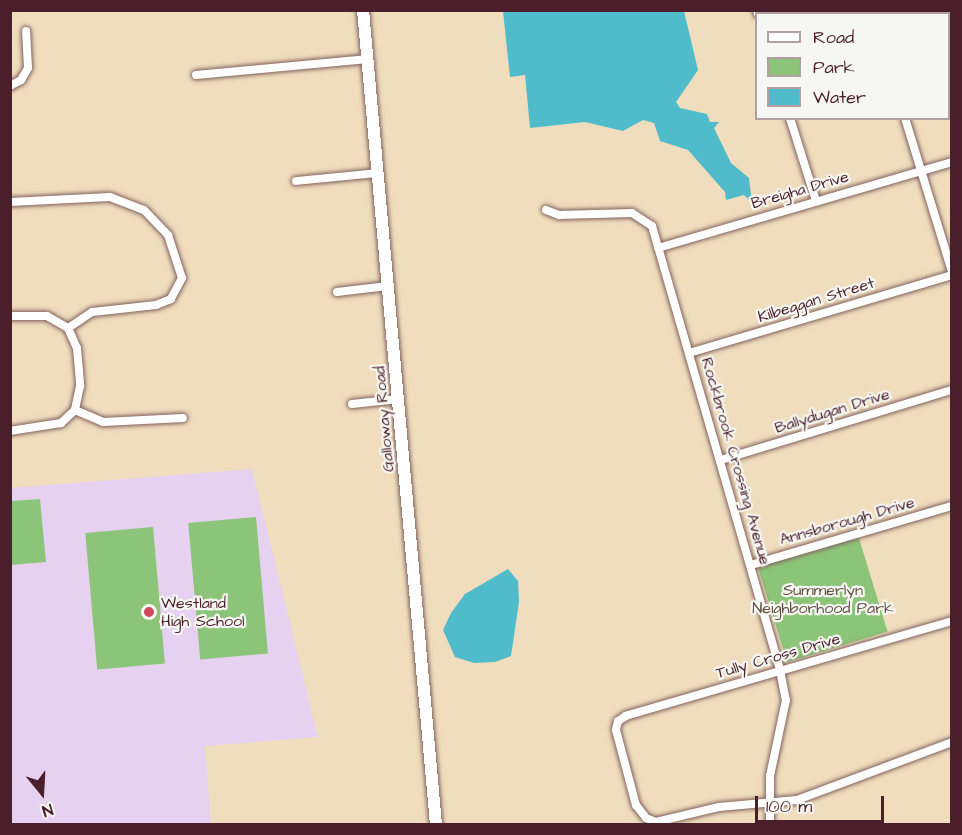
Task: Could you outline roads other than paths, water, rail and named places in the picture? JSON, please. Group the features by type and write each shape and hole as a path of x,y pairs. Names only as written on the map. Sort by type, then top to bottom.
{"street":[{"name":"Galloway Road","path":"363,10 436,825"},
{"path":"10,86 21,80 28,68 26,31"},
{"path":"196,75 368,59"},
{"path":"791,120 816,201"},
{"path":"906,120 951,274"},
{"name":"Breigha Drive","path":"658,248 951,162"},
{"path":"296,181 378,172"},
{"path":"10,202 91,196 127,201 157,221 175,251 182,278 171,298 156,305 92,312 68,328"},
{"name":"Rockbrook Crossing Avenue","path":"546,210 560,215 632,213 652,226 780,670 785,715 770,776 768,805 770,825"},
{"name":"Kilbeggan Street","path":"690,353 951,274"},
{"path":"337,292 388,286"},
{"path":"10,316 47,316 68,328 77,348 80,386 75,410 54,425 10,431"},
{"name":"Ballydugan Drive","path":"721,460 951,390"},
{"path":"352,404 399,399"},
{"path":"75,410 103,422 183,418"},
{"name":"Annsborough Drive","path":"751,565 951,506"},
{"name":"Tully Cross Drive","path":"644,821 633,798 616,724 626,716 951,621"},
{"path":"644,821 656,822 719,807 768,805 797,800 951,742"}],"water":[{"path":"503,11 684,11 698,70 676,102 680,108 707,114 710,122 719,122 714,128 731,163 749,178 752,203 744,195 726,200 725,192 688,150 660,141 654,123 643,120 623,131 585,122 530,128 525,75 510,77"},
{"path":"508,569 518,581 519,602 511,656 495,662 474,663 455,657 443,630 451,613 465,594"}],"place":[{"name":"Westland High School","path":"149,612"}],"park label":[{"name":"Summerlyn Neighborhood Park","path":"823,599"}]}
